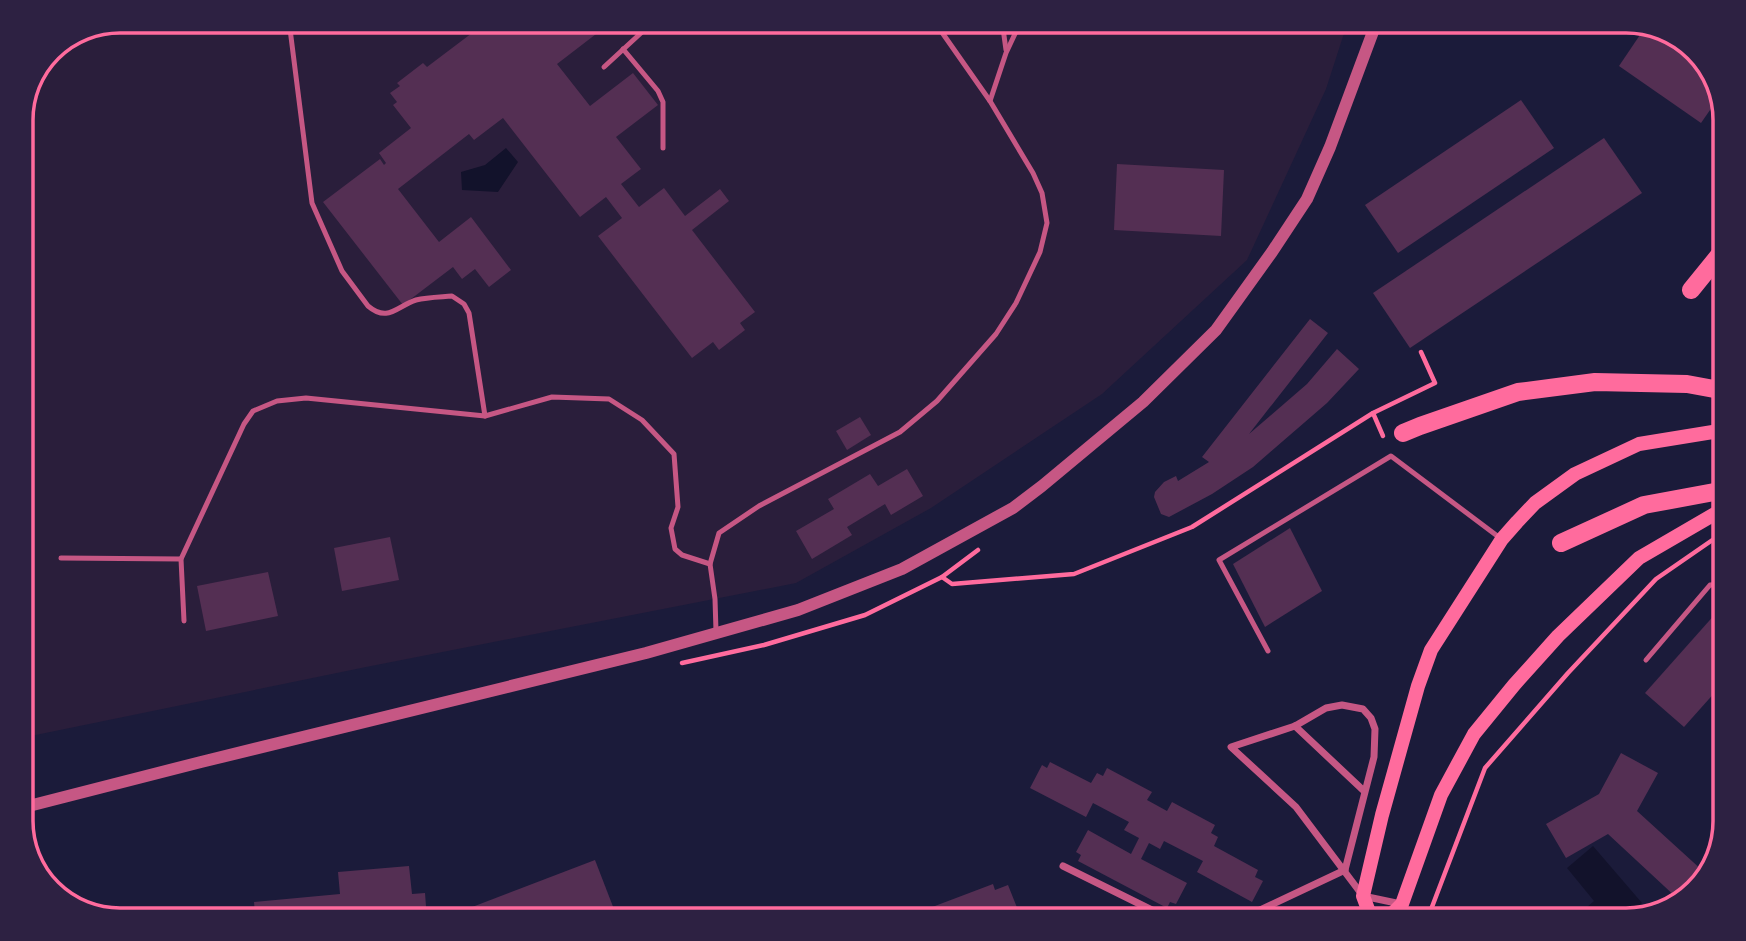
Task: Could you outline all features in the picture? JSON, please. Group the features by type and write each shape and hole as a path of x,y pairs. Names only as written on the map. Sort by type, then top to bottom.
{"highway":[{"path":"1691,290 1713,263"},
{"path":"1403,433 1518,392 1595,382 1687,384 1713,389"},
{"path":"1561,543 1644,505 1713,492"}],"main road":[{"path":"1368,908 1363,896 1403,736 1431,650 1502,539 1535,503 1575,474 1639,444 1713,432"},
{"path":"1398,908 1402,904 1441,795 1474,734 1558,636 1639,558 1713,515"}],"street":[{"path":"33,805 646,653 798,610 902,569 1013,508 1143,402 1216,330 1307,199 1373,33"},
{"path":"1345,870 1374,757 1375,729 1363,709 1342,705 1326,708 1295,726 1231,747 1296,807 1363,896 1402,904"},
{"path":"1295,726 1364,791"},
{"path":"1063,866 1148,908"},
{"path":"1265,908 1345,870"}],"lane":[{"path":"291,33 312,203 342,271 368,306 382,314 391,313 416,300 452,296 464,304 469,313 485,416"},
{"path":"604,67 641,33"},
{"path":"716,632 710,564 719,533 759,506 900,432 937,401 996,334 1016,303 1041,252 1047,223 1042,193 1033,173 990,101 942,33"},
{"path":"1003,33 1006,54"},
{"path":"990,101 1016,33"},
{"path":"623,49 658,91 663,102 663,148"},
{"path":"184,621 181,559 244,424 253,411 277,401 306,398 485,416 552,397 609,399 642,420 674,454 678,507 671,528 675,549 682,555 710,564"},
{"path":"1268,651 1219,560 1391,456 1502,539"},
{"path":"61,558 181,559"},
{"path":"1646,660 1710,585 1713,585"}],"path":[{"path":"942,577 952,584 1074,574 1192,527 1373,413 1435,383 1421,352"},
{"path":"1432,908 1485,768 1568,673 1656,579 1713,540"}],"shaded area":[{"path":"121,33 1344,33 1326,89 1247,260 1102,394 931,508 796,583 33,736 33,115 42,82 51,67 77,45 104,35"},
{"path":"506,148 518,162 498,192 462,190 461,172 485,165"},
{"path":"1593,846 1642,903 1637,907 1586,908 1594,901 1567,868"}],"building":[{"path":"472,33 597,33 557,64 590,106 633,73 658,105 616,137 641,169 621,184 639,207 664,188 685,216 720,189 729,201 692,230 755,312 740,323 745,330 719,350 713,342 692,358 598,236 622,218 606,197 580,217 503,118 474,140 469,134 398,189 439,242 471,217 511,270 489,287 475,269 462,279 453,267 403,305 323,202 380,159 384,165 386,163 379,153 411,128 393,105 397,102 390,93 400,86 397,83 423,63 427,67"},
{"path":"1640,35 1664,42 1683,55 1698,72 1712,108 1701,123 1619,66"},
{"path":"1521,100 1554,148 1398,253 1365,205"},
{"path":"1604,138 1642,193 1410,348 1373,293"},
{"path":"1117,164 1224,170 1221,236 1114,230"},
{"path":"1310,319 1328,333 1249,434 1307,384 1337,349 1359,369 1327,403 1253,467 1212,494 1169,517 1161,514 1154,497 1155,492 1164,482 1176,476 1178,481 1209,462 1202,457"},
{"path":"860,417 871,435 847,450 836,431"},
{"path":"907,469 923,496 891,515 885,504 847,527 852,535 812,559 796,531 834,509 828,499 870,474 878,486"},
{"path":"1290,528 1322,591 1265,627 1233,564"},
{"path":"390,537 399,580 342,591 334,548"},
{"path":"268,572 278,616 206,631 197,586"},
{"path":"1713,616 1713,694 1684,727 1645,693"},
{"path":"1621,753 1658,773 1637,811 1699,867 1683,886 1672,894 1608,834 1566,858 1546,824 1599,794"},
{"path":"1050,762 1091,783 1097,773 1103,776 1107,768 1152,792 1147,800 1167,811 1172,802 1215,825 1211,833 1218,837 1214,846 1258,870 1255,877 1263,881 1252,902 1197,872 1203,861 1164,841 1160,849 1149,843 1141,859 1187,883 1176,904 1170,902 1167,908 1078,861 1081,855 1076,852 1088,830 1131,854 1139,838 1124,830 1129,822 1093,803 1086,817 1030,788 1042,765 1047,768"},
{"path":"595,860 614,908 470,908"},
{"path":"409,866 412,894 425,893 426,908 255,908 254,902 340,894 338,872"},
{"path":"993,884 995,890 1008,885 1017,908 930,908"}]}
